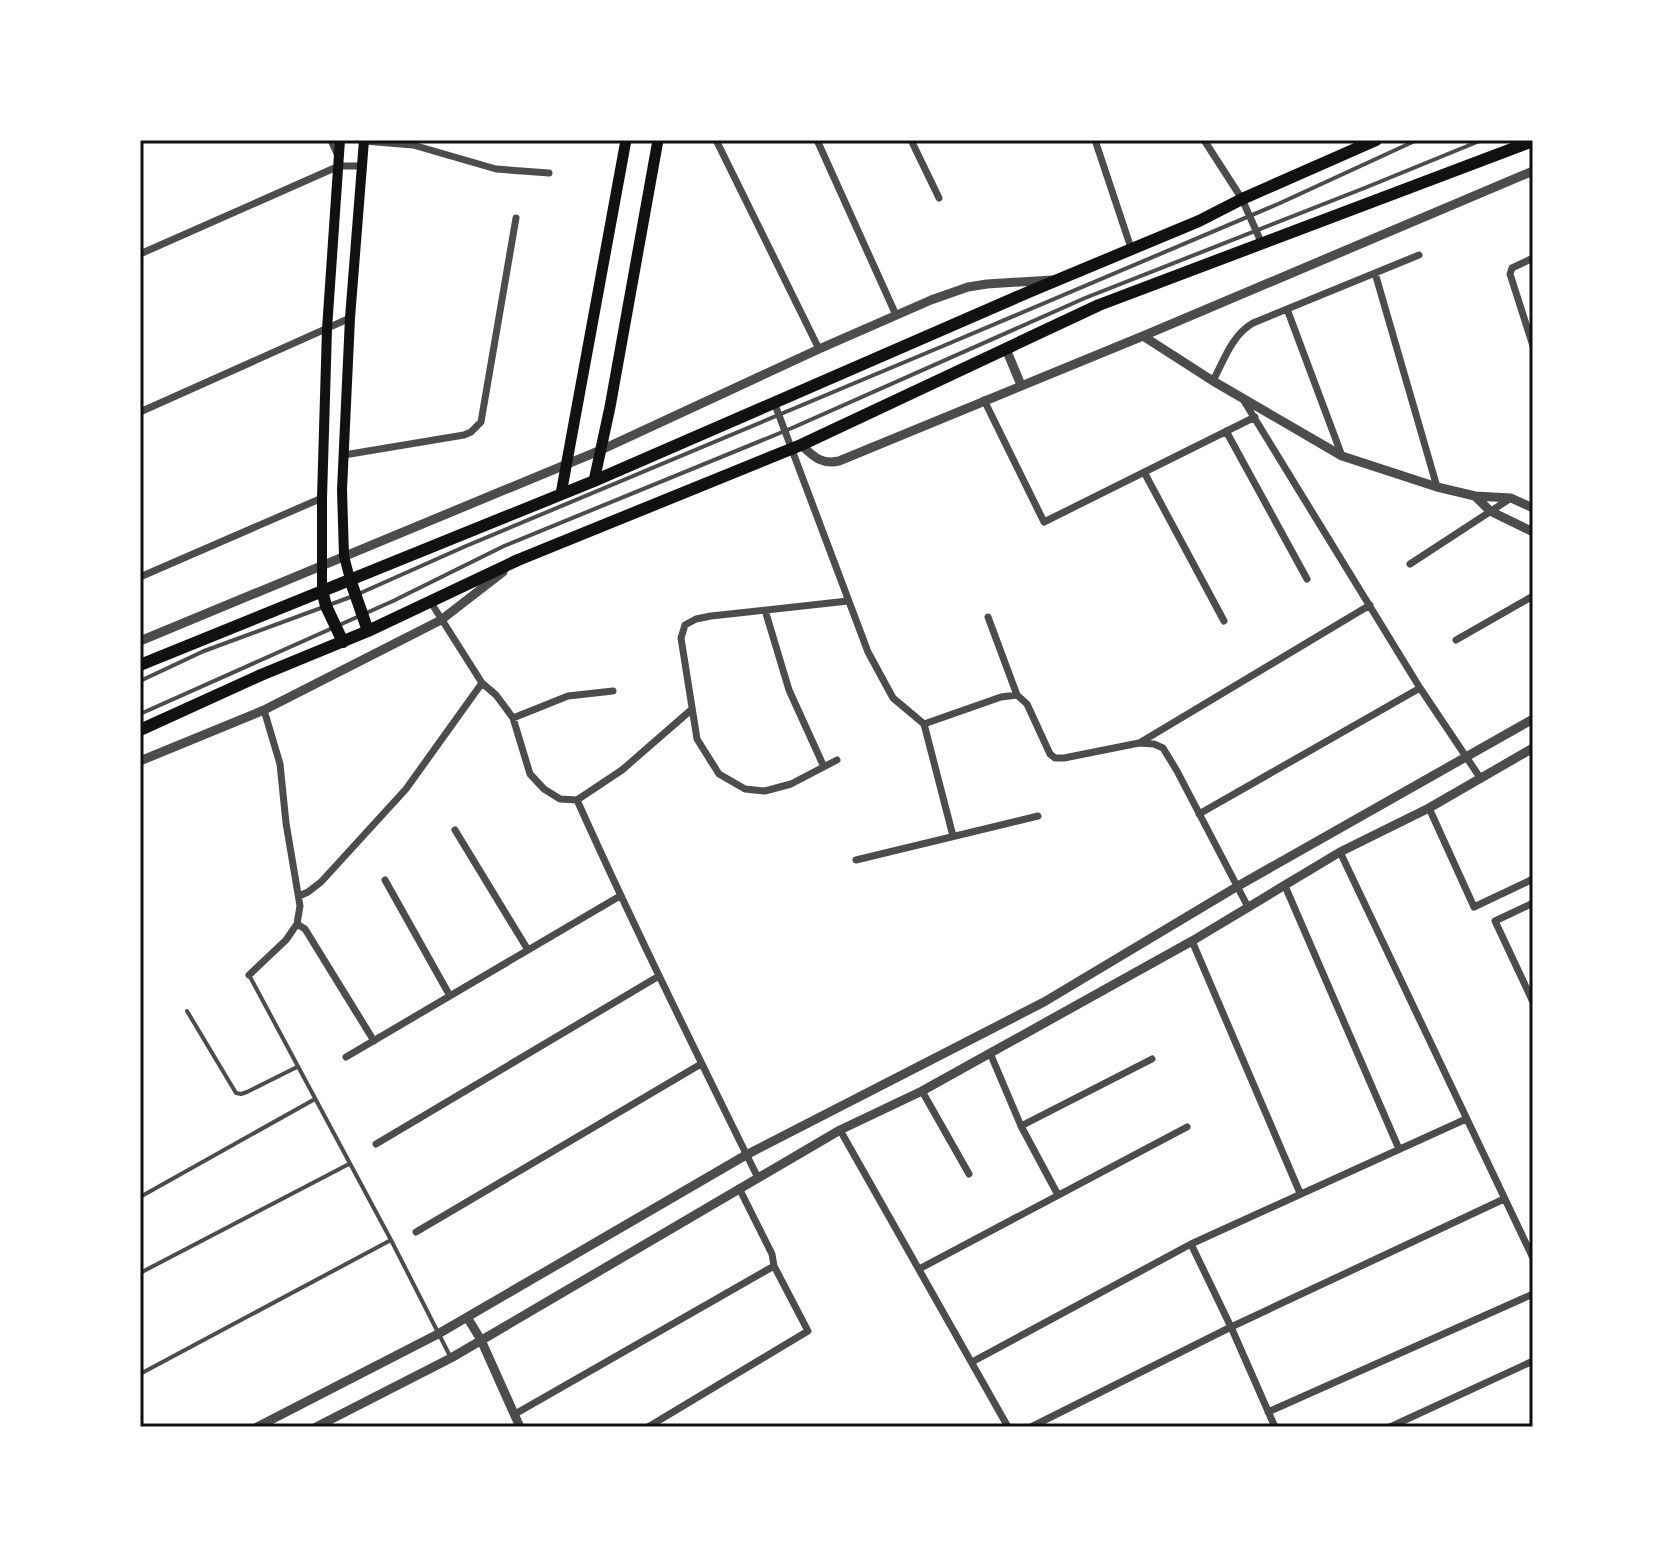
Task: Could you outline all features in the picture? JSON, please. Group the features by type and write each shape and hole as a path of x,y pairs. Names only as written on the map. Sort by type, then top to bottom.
{"highway":[{"path":"140,665 777,409 1376,140"},
{"path":"140,730 368,631 518,560 796,447 1099,305 1533,141"},
{"path":"350,579 368,631"},
{"path":"322,590 343,642"}],"main road":[{"path":"322,590 327,329 340,140"},
{"path":"350,579 344,556 342,490 350,318 364,140"},
{"path":"561,494 626,140"},
{"path":"594,481 658,140"}],"street":[{"path":"331,140 339,162"},
{"path":"364,140 413,145 496,169 549,173"},
{"path":"716,140 819,349"},
{"path":"817,140 896,315"},
{"path":"911,140 939,198"},
{"path":"1095,140 1132,251"},
{"path":"1204,140 1242,199 1262,244"},
{"path":"140,254 339,162 363,166"},
{"path":"796,447 824,462 839,461 1533,171"},
{"path":"344,455 464,435 481,422 516,218"},
{"path":"1213,381 1237,335 1244,328 1419,255"},
{"path":"1533,258 1512,268 1510,274 1533,346"},
{"path":"1375,273 1437,487"},
{"path":"140,641 601,450 896,315 968,287 1059,280"},
{"path":"1287,309 1342,456"},
{"path":"140,412 350,318"},
{"path":"1143,336 1342,456 1437,487 1475,496 1511,498 1533,508"},
{"path":"1006,349 1021,385"},
{"path":"1243,399 1420,688 1481,779"},
{"path":"984,400 1044,522 1255,417"},
{"path":"777,409 784,432 796,447 868,652 893,698 924,724 953,836"},
{"path":"1226,431 1307,579"},
{"path":"1144,472 1224,621"},
{"path":"1475,496 1490,511 1533,532"},
{"path":"140,577 322,498"},
{"path":"1410,564 1511,498"},
{"path":"140,761 264,710 441,620 518,560"},
{"path":"1456,640 1533,596"},
{"path":"430,601 482,683 496,695 513,718 530,774 544,789 560,799 577,800 622,770 691,710"},
{"path":"837,760 791,784 765,791 745,789 719,774 697,739 681,638 685,625 696,619 848,601"},
{"path":"1139,743 1370,605"},
{"path":"765,610 789,690 824,767"},
{"path":"988,617 1017,695 1027,704 1050,754 1055,758 1064,758 1139,743 1163,748 1248,907"},
{"path":"299,896 321,882 406,789 482,683"},
{"path":"1199,814 1420,688"},
{"path":"513,718 568,696 613,691"},
{"path":"924,724 1001,697 1017,695"},
{"path":"249,975 286,940 297,924 300,906 280,764 264,710"},
{"path":"257,1427 438,1334 746,1155 1044,1002 1238,886 1533,719"},
{"path":"316,1427 451,1358 840,1130 922,1091 1192,941 1340,852 1429,808 1533,748"},
{"path":"577,800 620,896 758,1178"},
{"path":"1429,808 1474,907 1533,879"},
{"path":"856,860 1038,816"},
{"path":"455,830 528,950"},
{"path":"1340,852 1533,1258"},
{"path":"385,880 450,996"},
{"path":"1285,886 1399,1149"},
{"path":"346,1057 620,896"},
{"path":"1533,903 1495,921 1533,1002"},
{"path":"297,924 305,929 374,1041"},
{"path":"1192,941 1300,1193"},
{"path":"376,1144 659,976"},
{"path":"990,1053 1021,1126 1058,1195"},
{"path":"1021,1126 1152,1059"},
{"path":"416,1232 701,1064"},
{"path":"922,1091 969,1174"},
{"path":"972,1362 1191,1244 1466,1119"},
{"path":"919,1269 1187,1127"},
{"path":"840,1130 1008,1427"},
{"path":"648,1427 808,1331 739,1188"},
{"path":"1031,1427 1231,1327 1504,1199"},
{"path":"1191,1244 1275,1427"},
{"path":"515,1414 774,1266"},
{"path":"1268,1412 1533,1294"},
{"path":"467,1317 481,1340 520,1427"},
{"path":"1390,1427 1533,1361"}],"lane":[{"path":"140,681 204,651 356,595 777,409 1250,216 1417,140"},
{"path":"140,714 398,599 504,546 784,432 1085,298 1482,140"},
{"path":"249,975 451,1358"},
{"path":"187,1011 236,1093 247,1092 297,1067"},
{"path":"140,1197 315,1099"},
{"path":"140,1273 349,1164"},
{"path":"140,1374 391,1240"}]}
